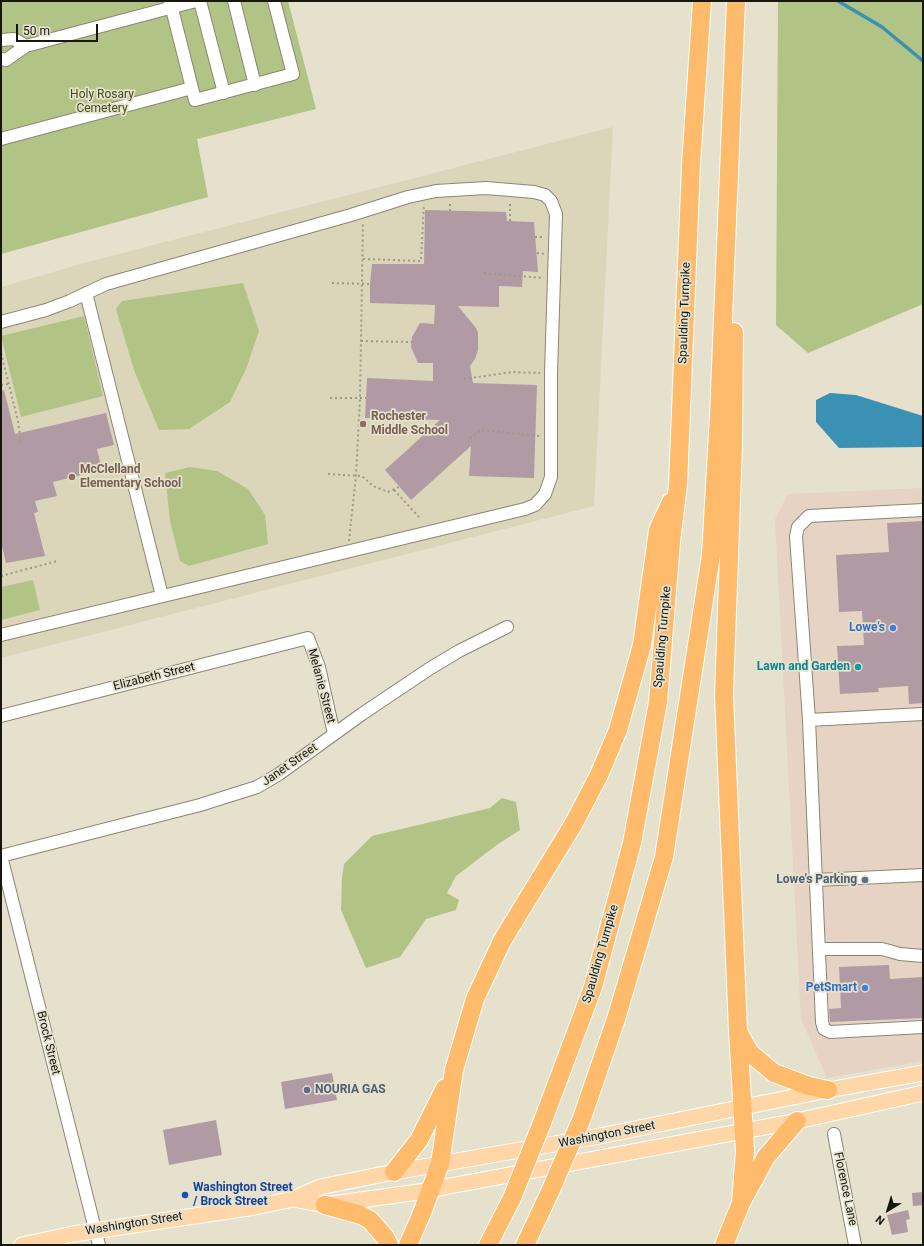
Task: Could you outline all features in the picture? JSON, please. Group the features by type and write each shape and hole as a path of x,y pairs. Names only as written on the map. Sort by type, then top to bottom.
{"highway":[{"name":"Spaulding Turnpike","path":"488,1245 512,1198 593,987 632,843 658,702 671,542 678,485 691,164 702,1"},
{"path":"525,1245 582,1118 616,1019 664,857 686,726 711,555 719,416 736,1"},
{"path":"726,227 734,310 733,445 724,710 741,1108 744,1130 744,1163 741,1203"},
{"path":"408,1245 440,1164 454,1070 475,999 493,958 574,823 599,775 618,730 642,645 658,530 678,485"},
{"path":"738,1031 750,1052 774,1073 804,1084 828,1090"},
{"path":"394,1172 419,1140 454,1070"},
{"path":"724,1245 741,1203 766,1157 798,1121"},
{"path":"325,1205 361,1214 370,1220 385,1236 389,1245"}],"main road":[{"name":"Washington Street","path":"22,1245 96,1230 293,1199 320,1187 394,1172 615,1134 828,1090 923,1073"},
{"name":"Washington Street","path":"293,1199 325,1205 431,1190 798,1121 923,1094"}],"street":[{"path":"1,59 6,60 26,46 171,4 196,1"},
{"path":"200,1 224,93"},
{"path":"234,1 255,84"},
{"path":"171,4 195,100 293,74 274,1"},
{"path":"1,40 14,39 26,46"},
{"path":"1,139 192,88"},
{"path":"1,322 46,310 70,301 106,284 351,215 408,197 448,189 510,190 545,195 551,201 556,214 551,373 551,476 549,486 545,494 535,505 525,509 1,635"},
{"path":"86,293 162,596"},
{"path":"923,510 809,516 798,527 796,536 809,720 822,1022 824,1029 830,1032 923,1026"},
{"name":"Janet Street","path":"1,856 245,792 279,774 334,734 429,669 459,651 508,627"},
{"name":"Melanie Street","path":"308,638 319,668 334,734"},
{"name":"Elizabeth Street","path":"1,716 308,638"},
{"path":"809,720 923,714"},
{"name":"Brock Street","path":"1,856 99,1245"},
{"path":"816,880 923,875"},
{"path":"819,949 882,949 900,954 923,956"},
{"name":"Florence Lane","path":"834,1134 855,1245"}],"path":[{"path":"510,190 510,221"},
{"path":"450,196 450,211"},
{"path":"362,259 422,261 424,201 417,203"},
{"path":"348,551 356,475 360,399 363,223 366,217"},
{"path":"484,272 553,279"},
{"path":"332,283 370,284"},
{"path":"361,341 412,342"},
{"path":"1,353 18,421 21,444"},
{"path":"464,379 513,372 551,373"},
{"path":"1,385 8,384"},
{"path":"330,398 366,398"},
{"path":"470,438 481,430 551,436"},
{"path":"328,474 362,476 380,490 388,492 399,487"},
{"path":"394,490 419,517"},
{"path":"1,576 57,561"}],"shaded area":[{"name":"Rochester Middle School","path":"613,127 594,506 1,658 1,287 91,261"},
{"path":"923,488 923,1061 827,1078 801,1019 775,519 788,494"}],"green space":[{"name":"Holy Rosary Cemetery","path":"1,1 288,1 316,109 197,139 208,197 1,254"},
{"path":"778,1 923,1 923,304 808,353 776,325"},
{"path":"243,283 259,331 246,369 230,402 189,429 159,430 134,370 116,309 122,301"},
{"path":"84,316 103,396 21,417 1,336"},
{"path":"190,467 217,471 248,489 265,515 268,544 189,566 180,561 170,521 165,473"},
{"path":"33,580 40,610 1,620 1,587"},
{"path":"502,798 516,802 520,830 498,844 456,876 447,893 459,900 456,910 426,919 400,957 366,968 341,910 344,864 372,836 490,808"}],"water":[{"path":"830,393 856,395 923,416 923,447 839,448 816,422 816,400"}],"building":[{"path":"425,210 506,212 507,221 534,222 538,272 523,271 522,287 499,286 499,307 458,306 476,328 478,333 478,350 475,359 470,366 473,383 537,385 534,478 469,476 471,446 411,500 385,470 440,420 365,418 367,378 433,381 433,363 418,363 411,347 412,337 420,323 434,324 435,305 370,303 370,284 372,264 424,264"},
{"path":"4,390 15,434 106,413 114,445 97,449 102,470 53,482 57,496 35,501 38,512 34,513 45,556 6,563 1,542 1,391"},
{"name":"Lowe's","path":"923,521 923,703 909,704 908,686 878,688 879,692 840,694 837,646 864,645 862,611 839,612 836,555 889,552 887,523"},
{"name":"PetSmart","path":"889,965 890,979 923,977 923,1018 830,1022 829,1009 841,1008 839,967"},
{"path":"332,1073 337,1100 285,1109 281,1082"},
{"path":"216,1120 222,1155 169,1165 163,1130"},
{"path":"923,1192 923,1205 913,1206 912,1193"},
{"path":"908,1210 910,1219 906,1220 908,1232 892,1235 887,1215"}],"waterway":[{"path":"838,1 882,27 923,61"}],"place":[{"name":"Rochester Middle School","path":"363,424"},
{"name":"McClelland Elementary School","path":"72,477"},
{"name":"Lowe's","path":"893,628"},
{"name":"Lawn and Garden","path":"858,667"},
{"name":"Lowe's Parking","path":"865,880"},
{"name":"PetSmart","path":"865,988"},
{"name":"NOURIA GAS","path":"307,1090"},
{"name":"Washington Street / Brock Street","path":"185,1195"}]}
